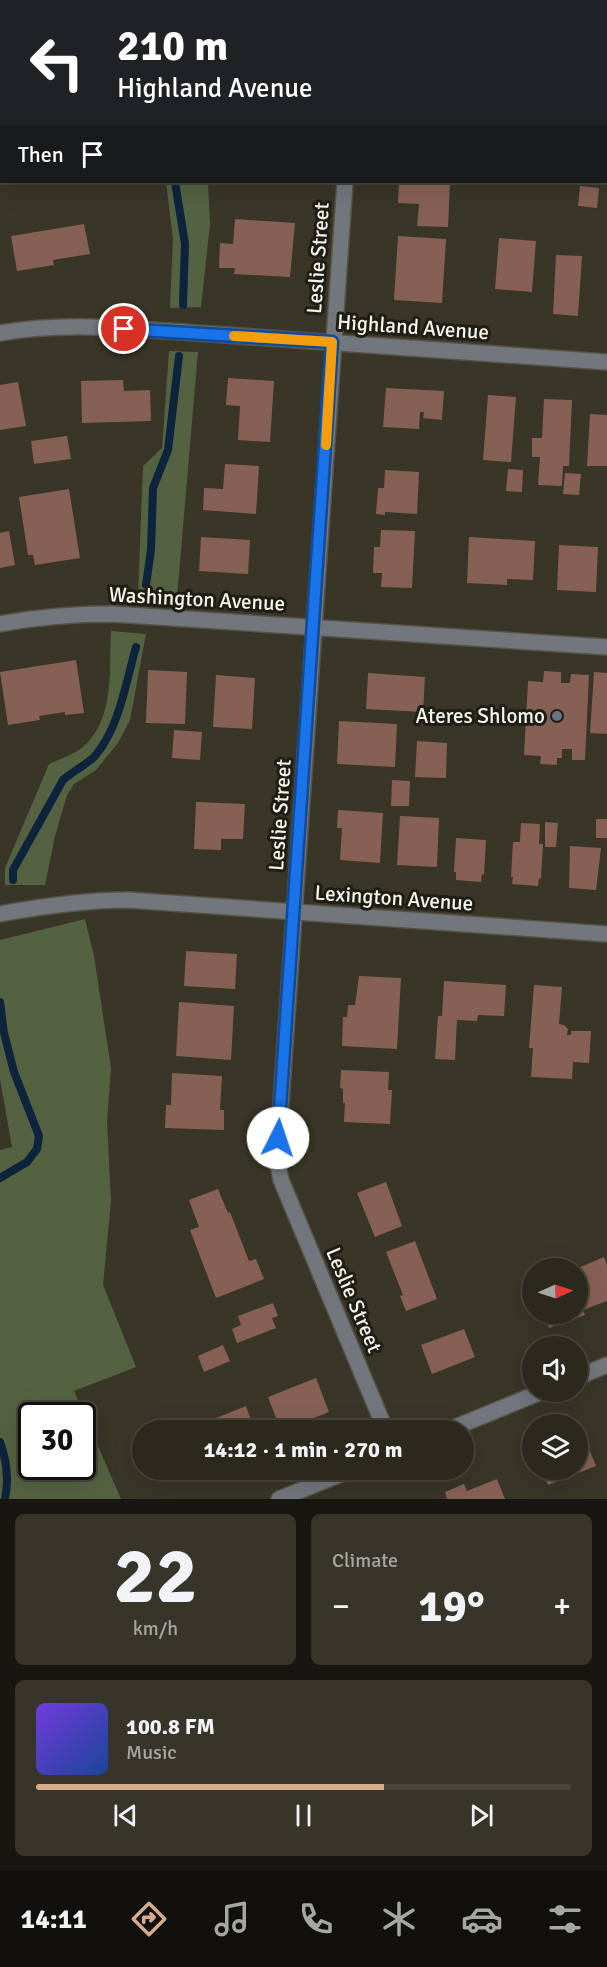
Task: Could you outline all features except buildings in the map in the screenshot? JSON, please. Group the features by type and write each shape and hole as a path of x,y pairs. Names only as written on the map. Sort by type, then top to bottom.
{"street":[{"name":"Leslie Street","path":"345,183 332,342 277,1160 281,1180 381,1420"},
{"name":"Highland Avenue","path":"0,333 27,328 79,327 607,362"},
{"name":"Washington Avenue","path":"0,624 66,615 112,614 607,647"},
{"name":"Lexington Avenue","path":"0,914 62,903 128,900 607,934"},
{"path":"588,1373 607,1365"},
{"path":"473,1420 522,1400"},
{"path":"279,1499 326,1480"}],"green space":[{"path":"166,183 208,183 210,224 201,307 170,308 173,239"},
{"path":"169,351 198,352 177,597 138,595 143,466 162,448"},
{"path":"111,631 146,634 130,720 118,743 96,770 74,784 67,795 55,836 45,885 5,885 5,868 49,764 83,747 101,722 110,677"},
{"path":"85,919 94,956 111,1068 107,1121 111,1201 103,1285 136,1367 74,1391 79,1402 18,1402 18,1480 96,1480 96,1442 121,1499 0,1499 0,1150 12,1147 0,1079 0,940"}],"waterway":[{"path":"175,183 185,244 183,305"},
{"path":"146,585 151,550 153,488 168,450 179,356"},
{"path":"13,880 13,870 63,780 94,757 110,733 121,705 136,647"},
{"path":"0,1002 4,1033 14,1072 39,1136 37,1149 27,1162 0,1178"},
{"path":"0,1442 7,1470 5,1499"}],"slow traffic":[{"path":"234,336 332,342 326,445"}],"place":[{"name":"Ateres Shlomo","path":"557,716"}],"route":[{"path":"124,329 332,342 278,1138"}]}
